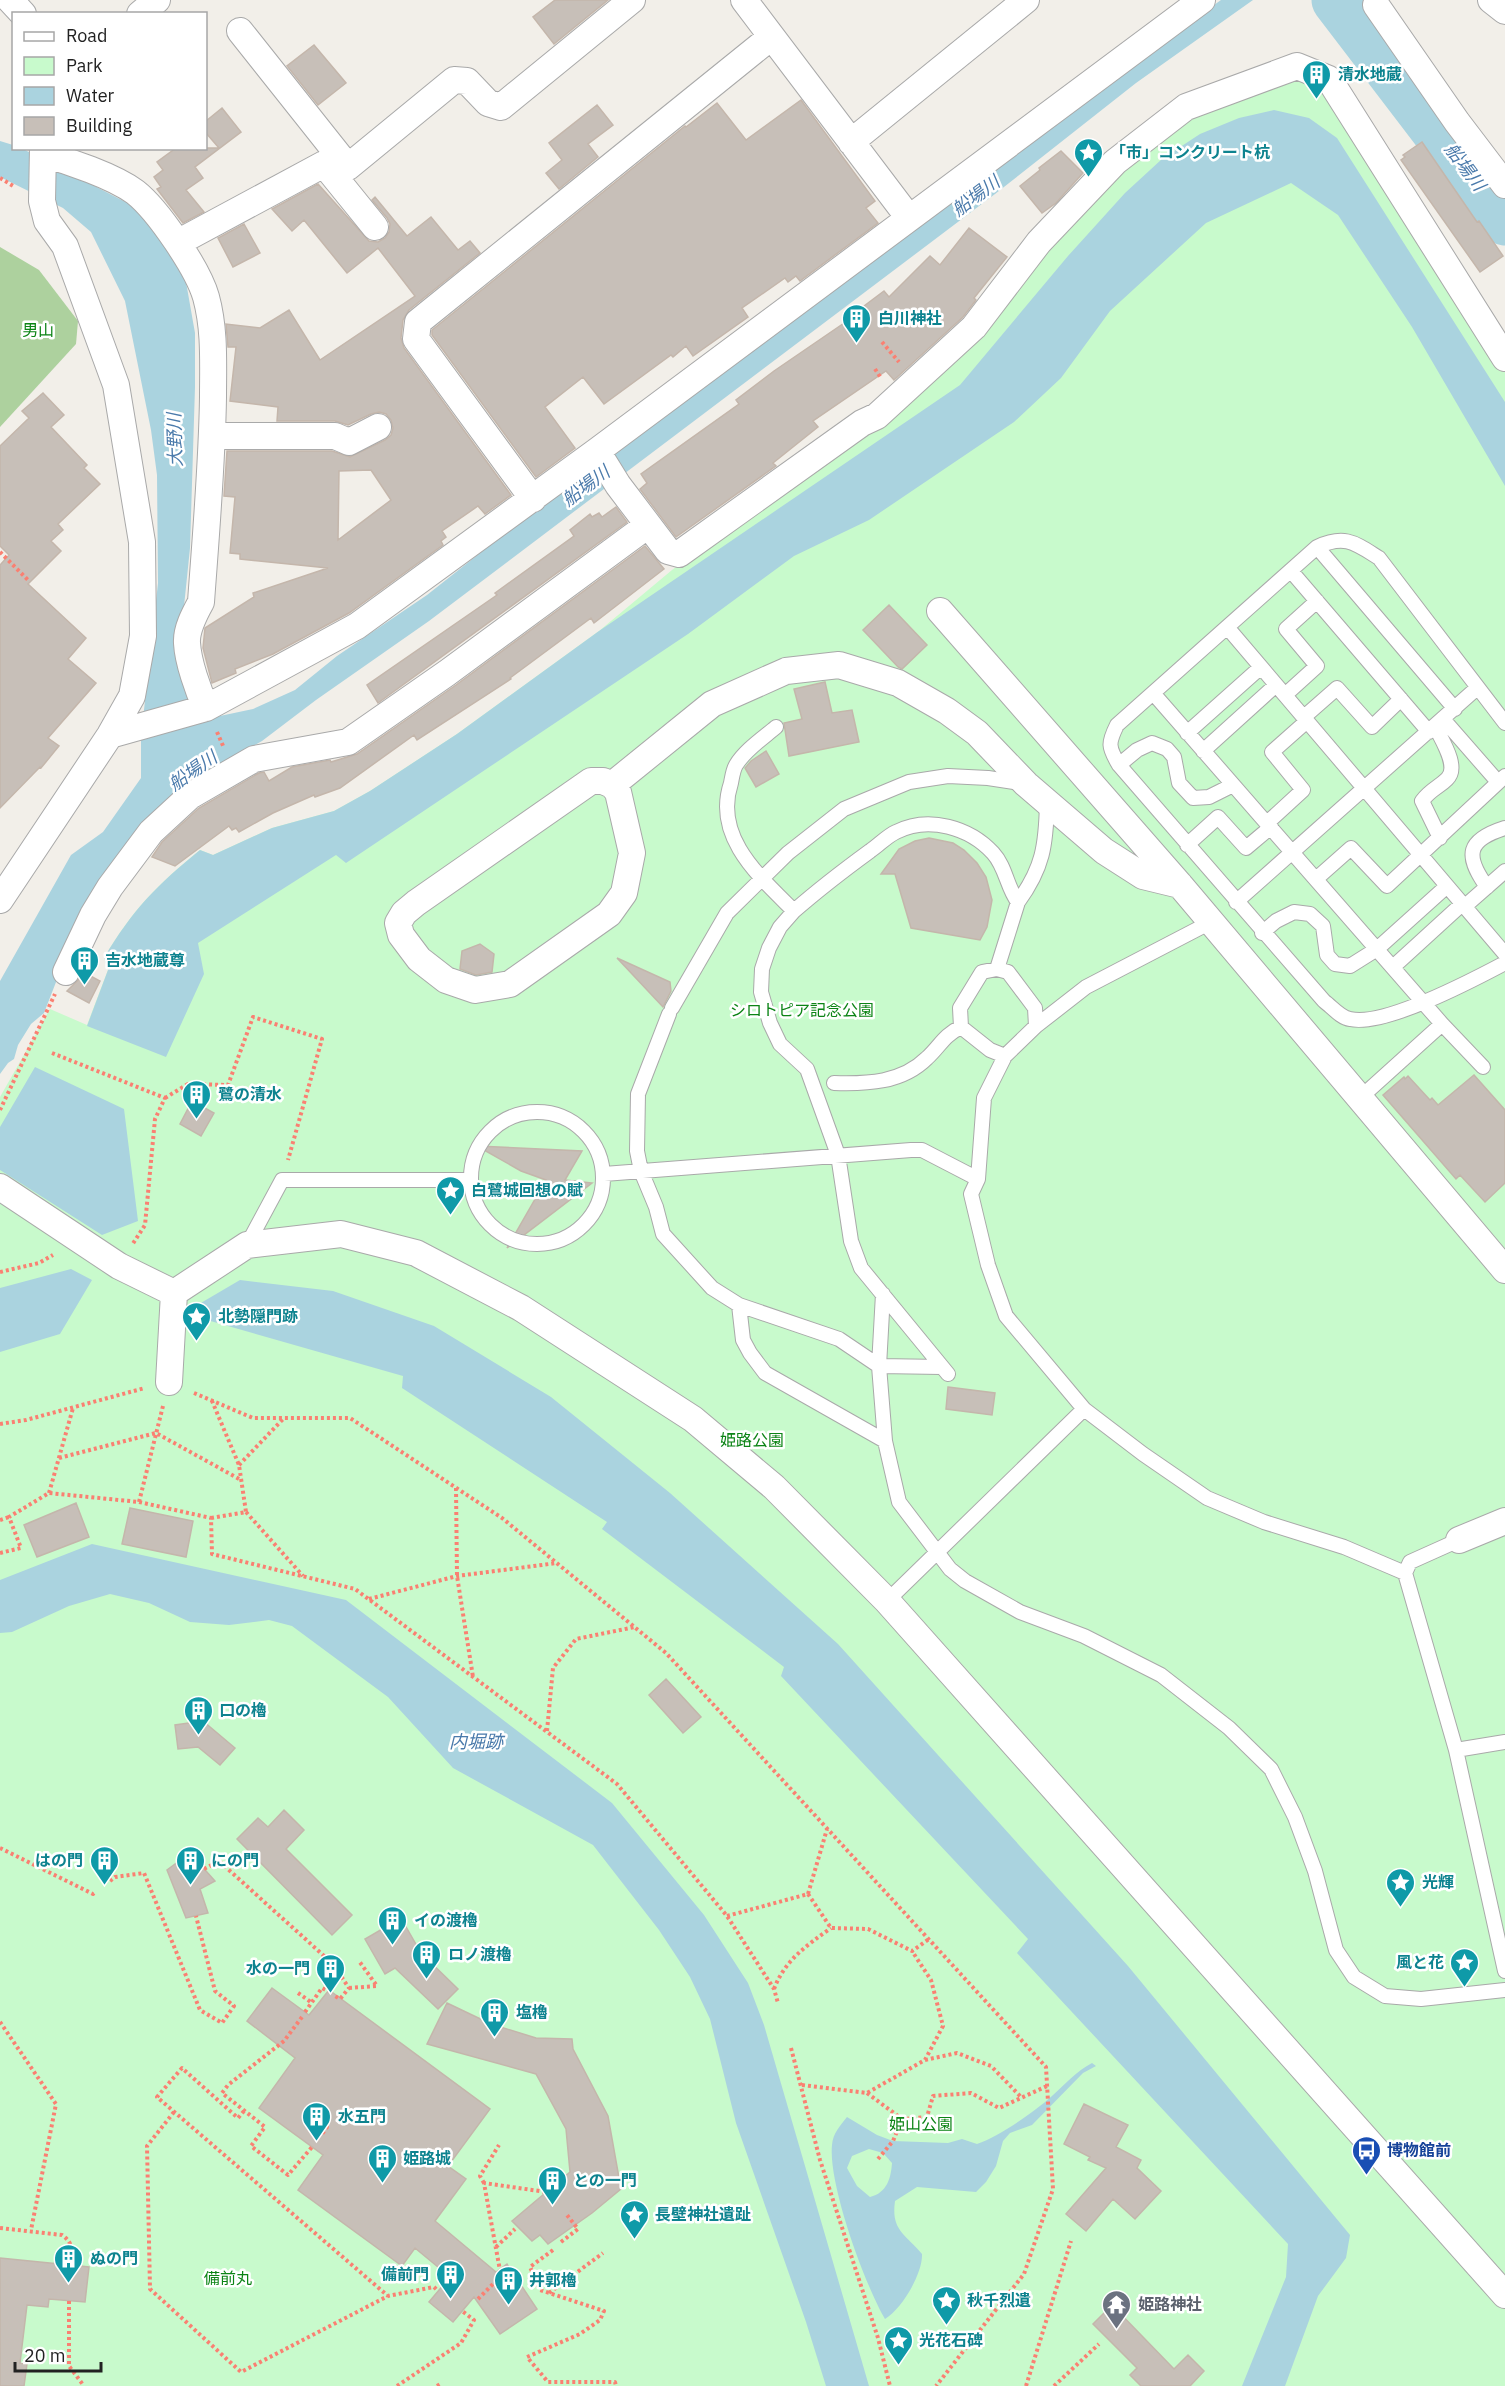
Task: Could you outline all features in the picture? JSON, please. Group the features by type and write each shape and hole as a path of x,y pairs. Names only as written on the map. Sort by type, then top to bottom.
{"street":[{"path":"10,0 21,12"},
{"path":"142,12 157,0"},
{"path":"179,242 336,165 454,80 467,81 488,103 501,107 632,0"},
{"path":"744,0 909,218"},
{"path":"851,142 1026,0"},
{"path":"110,735 206,708 357,626 533,499 1202,0"},
{"path":"1491,0 1505,11"},
{"path":"1378,2 1457,122 1505,185"},
{"path":"240,31 336,165 375,227"},
{"path":"533,499 416,339 418,322 771,37"},
{"path":"597,451 618,485 668,551 679,554 862,423 877,416 974,327 1039,242 1114,162 1186,107 1297,66 1329,79 1505,358"},
{"path":"0,900 110,735 132,696 143,636 142,542 116,384 65,246 46,221 42,201 43,151 126,186 138,194 179,242 206,296 214,341 212,436 201,602 192,620 186,641 199,692 206,708"},
{"path":"212,436 334,436 349,442 378,427"},
{"path":"66,972 93,915 110,887 151,832 190,796 254,759 348,742 447,673 648,525"},
{"path":"940,611 1180,885 1505,1270"},
{"path":"612,785 712,704 786,671 838,665 898,683 947,711 977,733 1026,784 1104,850 1143,876 1180,885"},
{"path":"603,780 612,785 618,792 632,853 624,893 609,915 510,984 475,990 446,980 419,959 400,935 399,923 404,913 591,781 603,780"},
{"path":"0,1187 70,1236 119,1266 174,1293"},
{"path":"174,1293 247,1245 341,1234 416,1253 521,1308 693,1419 774,1487 887,1601 1391,2170 1505,2295"},
{"path":"169,1382 174,1293"},
{"path":"1459,1540 1505,1521"}],"lane":[{"path":"1505,723 1379,558 1351,541 1332,540 1317,547 1117,724 1110,739 1111,752 1119,765 1262,933 1324,1001 1347,1019 1360,1020 1386,1015 1424,1002 1505,963"},
{"path":"1317,547 1455,709"},
{"path":"1291,571 1401,699 1502,779 1387,886 1351,849 1316,879"},
{"path":"1203,750 1280,690 1317,666 1286,629 1317,601"},
{"path":"1227,627 1505,954"},
{"path":"1187,733 1261,667"},
{"path":"1187,844 1218,817 1246,848 1304,790 1272,752 1337,688 1372,727 1401,699"},
{"path":"1236,902 1477,688"},
{"path":"1153,693 1442,1024 1483,1067"},
{"path":"1436,725 1450,757 1452,771 1448,779 1430,790 1422,801 1440,838"},
{"path":"776,727 751,748 736,766 725,805 728,825 741,851 762,879 794,911"},
{"path":"1119,765 1137,750 1152,743 1167,749 1174,757 1179,783 1194,798 1209,797 1233,785"},
{"path":"1018,902 1011,893 996,855 979,839 949,825 920,825 897,831 794,911 780,927 769,948 762,969 761,992 770,1023 780,1044 807,1069 838,1155 851,1241 861,1268 945,1370 879,1366 839,1339 739,1305 712,1288 663,1234 656,1207 641,1171 637,1151 638,1094 670,1011 727,913 788,853 844,809 909,783 948,776 988,777 1026,784"},
{"path":"997,969 1018,902 1031,884 1040,865 1046,831 1047,803"},
{"path":"1487,887 1479,876 1472,858 1473,847 1485,834 1505,828"},
{"path":"1393,967 1505,871"},
{"path":"1262,933 1276,921 1294,912 1310,914 1323,926 1327,955 1335,964 1350,966 1377,949 1447,886"},
{"path":"1211,922 1086,987 1036,1026 1005,1056 984,1098 978,1179 971,1194 988,1265 1006,1316 1084,1409 1143,1454 1207,1498 1264,1522 1344,1547 1405,1573"},
{"path":"1005,1056 990,1050 961,1027 960,1008 982,972 997,969 1008,972 1035,1008 1036,1026"},
{"path":"1359,1098 1442,1024"},
{"path":"834,1083 860,1084 882,1081 907,1073 925,1060 946,1035 961,1027"},
{"path":"525,1113 548,1113 565,1118 588,1136 601,1161 604,1174 600,1201 586,1223 571,1235 555,1242 529,1244 503,1235 485,1218 476,1204 471,1180 476,1154 490,1131 508,1118 525,1113"},
{"path":"604,1174 922,1150 978,1179"},
{"path":"247,1245 282,1180 471,1180"},
{"path":"883,1294 879,1366 885,1441 899,1502 936,1552 965,1581 1020,1612 1084,1636 1161,1675 1229,1728 1271,1769 1295,1817 1315,1870 1336,1950 1354,1977 1385,1996 1421,1999 1505,1990"},
{"path":"739,1305 743,1340 765,1373 885,1441"},
{"path":"887,1601 1084,1409"},
{"path":"1459,1540 1410,1562 1405,1573 1456,1750 1505,1971"},
{"path":"1456,1750 1505,1742"}],"path":[{"path":"0,552 28,580"},
{"path":"0,1110 66,972"},
{"path":"119,1266 145,1225 154,1119 165,1098 188,1084 228,1085 253,1017 322,1039 282,1180"},
{"path":"52,1053 165,1098"},
{"path":"0,1272 39,1263 53,1256 70,1236"},
{"path":"139,1502 169,1382"},
{"path":"0,1424 26,1420 169,1382 253,1418 350,1418 502,1518 666,1653 1046,2067 1053,2189 1024,2274 936,2386"},
{"path":"211,1400 239,1465 246,1512 303,1577"},
{"path":"49,1493 73,1408"},
{"path":"239,1465 284,1418"},
{"path":"59,1458 156,1432 241,1480"},
{"path":"456,1487 458,1576 473,1677"},
{"path":"0,1520 49,1493 139,1502 211,1518 246,1512"},
{"path":"0,1553 21,1548 9,1517"},
{"path":"211,1518 212,1554 355,1589 617,1784 727,1916 774,1989 778,2003"},
{"path":"368,1599 458,1576 558,1563"},
{"path":"547,1732 552,1668 576,1639 636,1627"},
{"path":"808,1894 827,1828"},
{"path":"0,1848 93,1894 96,1892"},
{"path":"204,1869 219,1861 333,1964 349,1988"},
{"path":"110,1881 115,1877 144,1873 200,2010 222,2023 234,2006 215,1991 196,1916"},
{"path":"727,1916 808,1894"},
{"path":"808,1894 831,1928"},
{"path":"774,1989 780,1973 799,1951 831,1928 868,1929 912,1951 931,1980 943,2026 925,2060"},
{"path":"912,1951 929,1939"},
{"path":"333,1995 340,1999 349,1988 377,1986 359,1961"},
{"path":"305,2012 322,1988 328,1991"},
{"path":"298,1993 312,2002"},
{"path":"302,2017 284,2041 228,2085 222,2093 265,2127 251,2146 288,2175 312,2147"},
{"path":"0,2022 56,2104 31,2230"},
{"path":"791,2048 820,2160 878,2338 890,2386"},
{"path":"867,2093 925,2060 957,2053 992,2066 1022,2098"},
{"path":"244,2111 238,2118 182,2068 157,2097 388,2296"},
{"path":"802,2085 867,2093 902,2119 927,2117 933,2096 970,2093 999,2108 1047,2086"},
{"path":"174,2112 147,2146 150,2289 241,2373 388,2296 434,2287 438,2291"},
{"path":"878,2159 893,2141 902,2119"},
{"path":"316,2120 327,2127 322,2134"},
{"path":"478,2300 501,2276 480,2176 499,2145"},
{"path":"483,2183 546,2192"},
{"path":"561,2242 578,2229 567,2216"},
{"path":"0,2228 62,2235 72,2246 72,2265"},
{"path":"495,2247 515,2229"},
{"path":"1026,2386 1071,2241"},
{"path":"553,2250 530,2267 540,2290 604,2311 600,2320 580,2334 528,2356 548,2382 615,2382 616,2386"},
{"path":"548,2294 603,2253"},
{"path":"69,2301 69,2366 84,2386"},
{"path":"397,2386 462,2343 474,2320 462,2311"},
{"path":"1054,2386 1099,2344"}],"green space":[{"name":"姫路公園","path":"1295,75 1332,88 1505,370 1505,2386 0,2386 0,1097 50,1009 87,1025 108,970 104,958 125,925 171,875 200,850 213,855 272,828 334,811 370,791 457,734 599,631 672,570 851,437 1040,256 1136,153 1215,101"},
{"name":"男山","path":"0,247 39,270 78,321 76,344 0,427"}],"water":[{"name":"大野川","path":"1221,0 1253,0 1136,83 995,194 429,621 262,741 203,774 70,946 44,1013 31,1024 18,1045 14,1059 0,1074 0,981 71,855 103,832 141,778 141,737 158,583 157,475 151,430 125,301 91,232 63,208 0,177 0,141 12,145 12,150 25,150 137,208 164,244 186,282 195,333 195,387 190,548 179,655 201,720 253,709 295,690 337,656 427,595 518,523 1108,81"},
{"path":"1274,110 1309,118 1337,138 1505,402 1505,486 1412,327 1338,215 1291,183 1206,223 1110,311 1061,378 1014,422 869,520 794,556 688,634 346,863 336,855 198,943 204,974 166,1057 87,1026 108,970 104,958 125,925 171,875 200,850 213,855 272,828 334,811 370,791 457,734 599,631 960,385 1068,256 1125,193 1162,159 1200,134 1239,118"},
{"path":"35,1067 124,1109 138,1221 102,1235 0,1170 0,1127"},
{"path":"71,1269 92,1280 60,1334 0,1352 0,1288"},
{"path":"240,1280 333,1291 434,1326 551,1397 670,1493 838,1644 1128,1966 1350,2235 1346,2258 1318,2296 1285,2386 1242,2386 1286,2277 1288,2244 1017,1953 1028,1939 781,1676 784,1667 602,1529 607,1522 402,1388 403,1376 193,1316 194,1307"},
{"name":"内堀跡","path":"92,1544 346,1600 612,1803 704,1915 748,1983 764,2025 869,2386 826,2386 736,2123 710,2019 690,1977 659,1930 593,1845 453,1768 388,1697 292,1626 269,1620 229,1625 190,1622 149,1603 110,1594 69,1606 12,1632 0,1633 0,1580"},
{"path":"1092,2063 1096,2066 1083,2073 1032,2125 1010,2133 1003,2141 996,2166 986,2182 976,2192 917,2187 895,2201 894,2211 897,2225 904,2236 922,2254 919,2271 910,2290 892,2314 885,2319 858,2259 836,2184 832,2145 837,2130 847,2117 877,2135 893,2141 948,2143 962,2139 977,2144 1006,2130 1026,2116","holes":["869,2149 883,2153 892,2163 891,2174 884,2188 870,2197 857,2186 847,2168 852,2156"]}],"building":[{"path":"555,0 608,0 554,44 533,17"},
{"path":"314,45 346,83 318,105 287,66"},
{"path":"801,100 875,201 866,208 878,223 800,281 796,276 788,282 785,278 742,308 748,317 693,356 686,346 604,404 583,377 545,407 575,448 536,477 432,335 432,330 685,126 717,103 746,140"},
{"path":"597,105 613,125 588,144 598,157 559,189 546,173 562,160 549,143"},
{"path":"222,108 241,132 195,167 203,178 186,190 204,212 183,223 157,189 161,187 154,177 163,170 157,162 173,150 219,148 207,134 207,120"},
{"path":"1422,142 1503,256 1480,272 1401,160 1405,157 1403,155"},
{"path":"1061,151 1083,173 1056,203 1042,213 1020,186"},
{"path":"318,184 369,241 378,242 389,232 390,224 387,218 372,200 375,197 407,236 431,217 458,250 470,241 480,253 409,310 403,320 401,338 404,348 511,495 485,514 478,506 442,531 446,537 441,541 443,545 349,613 273,654 235,669 236,673 212,683 203,648 205,628 254,597 253,593 328,568 240,559 240,554 230,553 235,497 224,496 227,451 332,451 350,457 385,440 391,435 393,428 386,414 379,412 348,425 335,421 277,421 278,407 230,401 236,347 228,347 226,324 260,328 289,310 320,360 415,296 378,248 347,273 304,220 292,231 272,209","holes":["371,470 391,500 338,540 339,471"]},
{"path":"244,224 260,253 233,267 218,238"},
{"path":"969,228 1007,257 974,298 976,300 963,317 894,380 886,371 813,421 818,427 773,463 776,466 676,537 640,489 647,483 641,474 739,404 736,400 866,308 864,306 884,291 889,297 930,256 940,265"},
{"path":"43,393 64,415 51,427 87,465 84,468 100,484 58,524 63,530 51,541 61,551 28,584 86,638 68,659 96,683 48,738 59,746 41,768 0,808 0,565 9,555 0,546 0,446 29,418 22,411"},
{"path":"616,507 627,522 378,703 367,685 497,595 495,593 574,536 570,530 590,514 592,517 599,513 602,517"},
{"path":"645,546 664,569 594,623 591,618 511,679 417,740 414,735 340,788 315,797 314,795 273,813 239,832 236,828 232,830 229,826 175,866 152,857 162,842 199,808 259,773 264,772 269,781 292,767 330,760 331,762 357,754 456,685"},
{"path":"889,605 927,645 902,669 863,630"},
{"path":"825,682 832,713 852,710 859,742 789,756 784,723 802,719 794,689"},
{"path":"766,751 779,774 756,787 745,768"},
{"path":"929,838 953,843 964,850 977,863 986,877 992,900 987,927 980,940 911,928 895,874 881,874 899,849 915,841"},
{"path":"480,944 494,954 492,972 476,975 460,969 462,951"},
{"path":"617,958 670,982 671,991 663,1007"},
{"name":"吉水地蔵尊","path":"83,972 100,981 89,1003 67,991"},
{"path":"1474,1075 1505,1110 1505,1183 1485,1202 1460,1175 1456,1179 1383,1095 1408,1076 1430,1100 1432,1098 1438,1105"},
{"name":"鷺の清水","path":"192,1101 214,1113 201,1136 180,1124"},
{"path":"477,1146 582,1151 565,1180 592,1183 507,1248 546,1180 521,1171"},
{"path":"948,1387 995,1393 992,1415 946,1409"},
{"path":"76,1503 89,1537 37,1557 24,1525"},
{"path":"130,1508 193,1521 186,1557 122,1544"},
{"path":"666,1679 701,1717 683,1733 649,1695"},
{"name":"口の櫓","path":"203,1721 235,1748 220,1765 198,1747 178,1749 175,1725"},
{"path":"284,1810 304,1830 286,1849 352,1915 332,1935 237,1839 258,1818 268,1827"},
{"name":"にの門","path":"190,1853 215,1881 200,1889 208,1913 186,1918 167,1870"},
{"path":"401,1918 421,1953 458,1989 438,2009 395,1968 385,1974 365,1939"},
{"path":"272,1988 309,2015 329,1990 490,2109 448,2166 466,2179 435,2221 496,2272 507,2264 537,2309 500,2334 474,2297 453,2322 429,2302 450,2277 415,2248 402,2266 298,2190 323,2155 259,2108 295,2058 247,2021"},
{"path":"447,2003 491,2024 536,2038 572,2039 573,2049 608,2116 621,2189 548,2244 540,2235 532,2241 512,2221 570,2172 566,2129 536,2074 427,2044"},
{"path":"1084,2104 1128,2125 1116,2147 1141,2160 1137,2168 1161,2191 1135,2219 1113,2199 1086,2231 1066,2214 1106,2168 1088,2160 1090,2157 1064,2144"},
{"path":"0,2258 89,2267 85,2302 49,2299 48,2307 27,2305 20,2363 27,2364 24,2386 0,2386"},
{"path":"1112,2305 1174,2369 1188,2355 1204,2371 1190,2386 1141,2386 1130,2375 1137,2368 1093,2324"}],"waterway":[{"name":"船場川","path":"1337,0 1505,220"}],"place":[{"name":"清水地蔵","path":"1317,100"},
{"name":"「市」コンクリート杭","path":"1089,178"},
{"name":"白川神社","path":"857,344"},
{"name":"吉水地蔵尊","path":"84,986"},
{"name":"鷺の清水","path":"197,1120"},
{"name":"白鷺城回想の賦","path":"450,1216"},
{"name":"北勢隠門跡","path":"197,1342"},
{"name":"口の櫓","path":"198,1736"},
{"name":"はの門","path":"104,1886"},
{"name":"にの門","path":"190,1886"},
{"name":"光輝","path":"1401,1908"},
{"name":"イの渡櫓","path":"393,1946"},
{"name":"ロノ渡櫓","path":"427,1980"},
{"name":"風と花","path":"1465,1988"},
{"name":"水の一門","path":"331,1994"},
{"name":"塩櫓","path":"495,2038"},
{"name":"水五門","path":"317,2142"},
{"name":"博物館前","path":"1366,2176"},
{"name":"姫路城","path":"382,2184"},
{"name":"との一門","path":"552,2206"},
{"name":"長壁神社遺趾","path":"634,2240"},
{"name":"ぬの門","path":"69,2284"},
{"name":"備前門","path":"450,2300"},
{"name":"井郭櫓","path":"508,2306"},
{"name":"秋千烈遺","path":"946,2326"},
{"name":"姫路神社","path":"1117,2330"},
{"name":"光花石碑","path":"898,2366"}],"park label":[{"name":"シロトピア記念公園","path":"802,1010"},
{"name":"姫山公園","path":"921,2124"},
{"name":"備前丸","path":"228,2278"}]}
